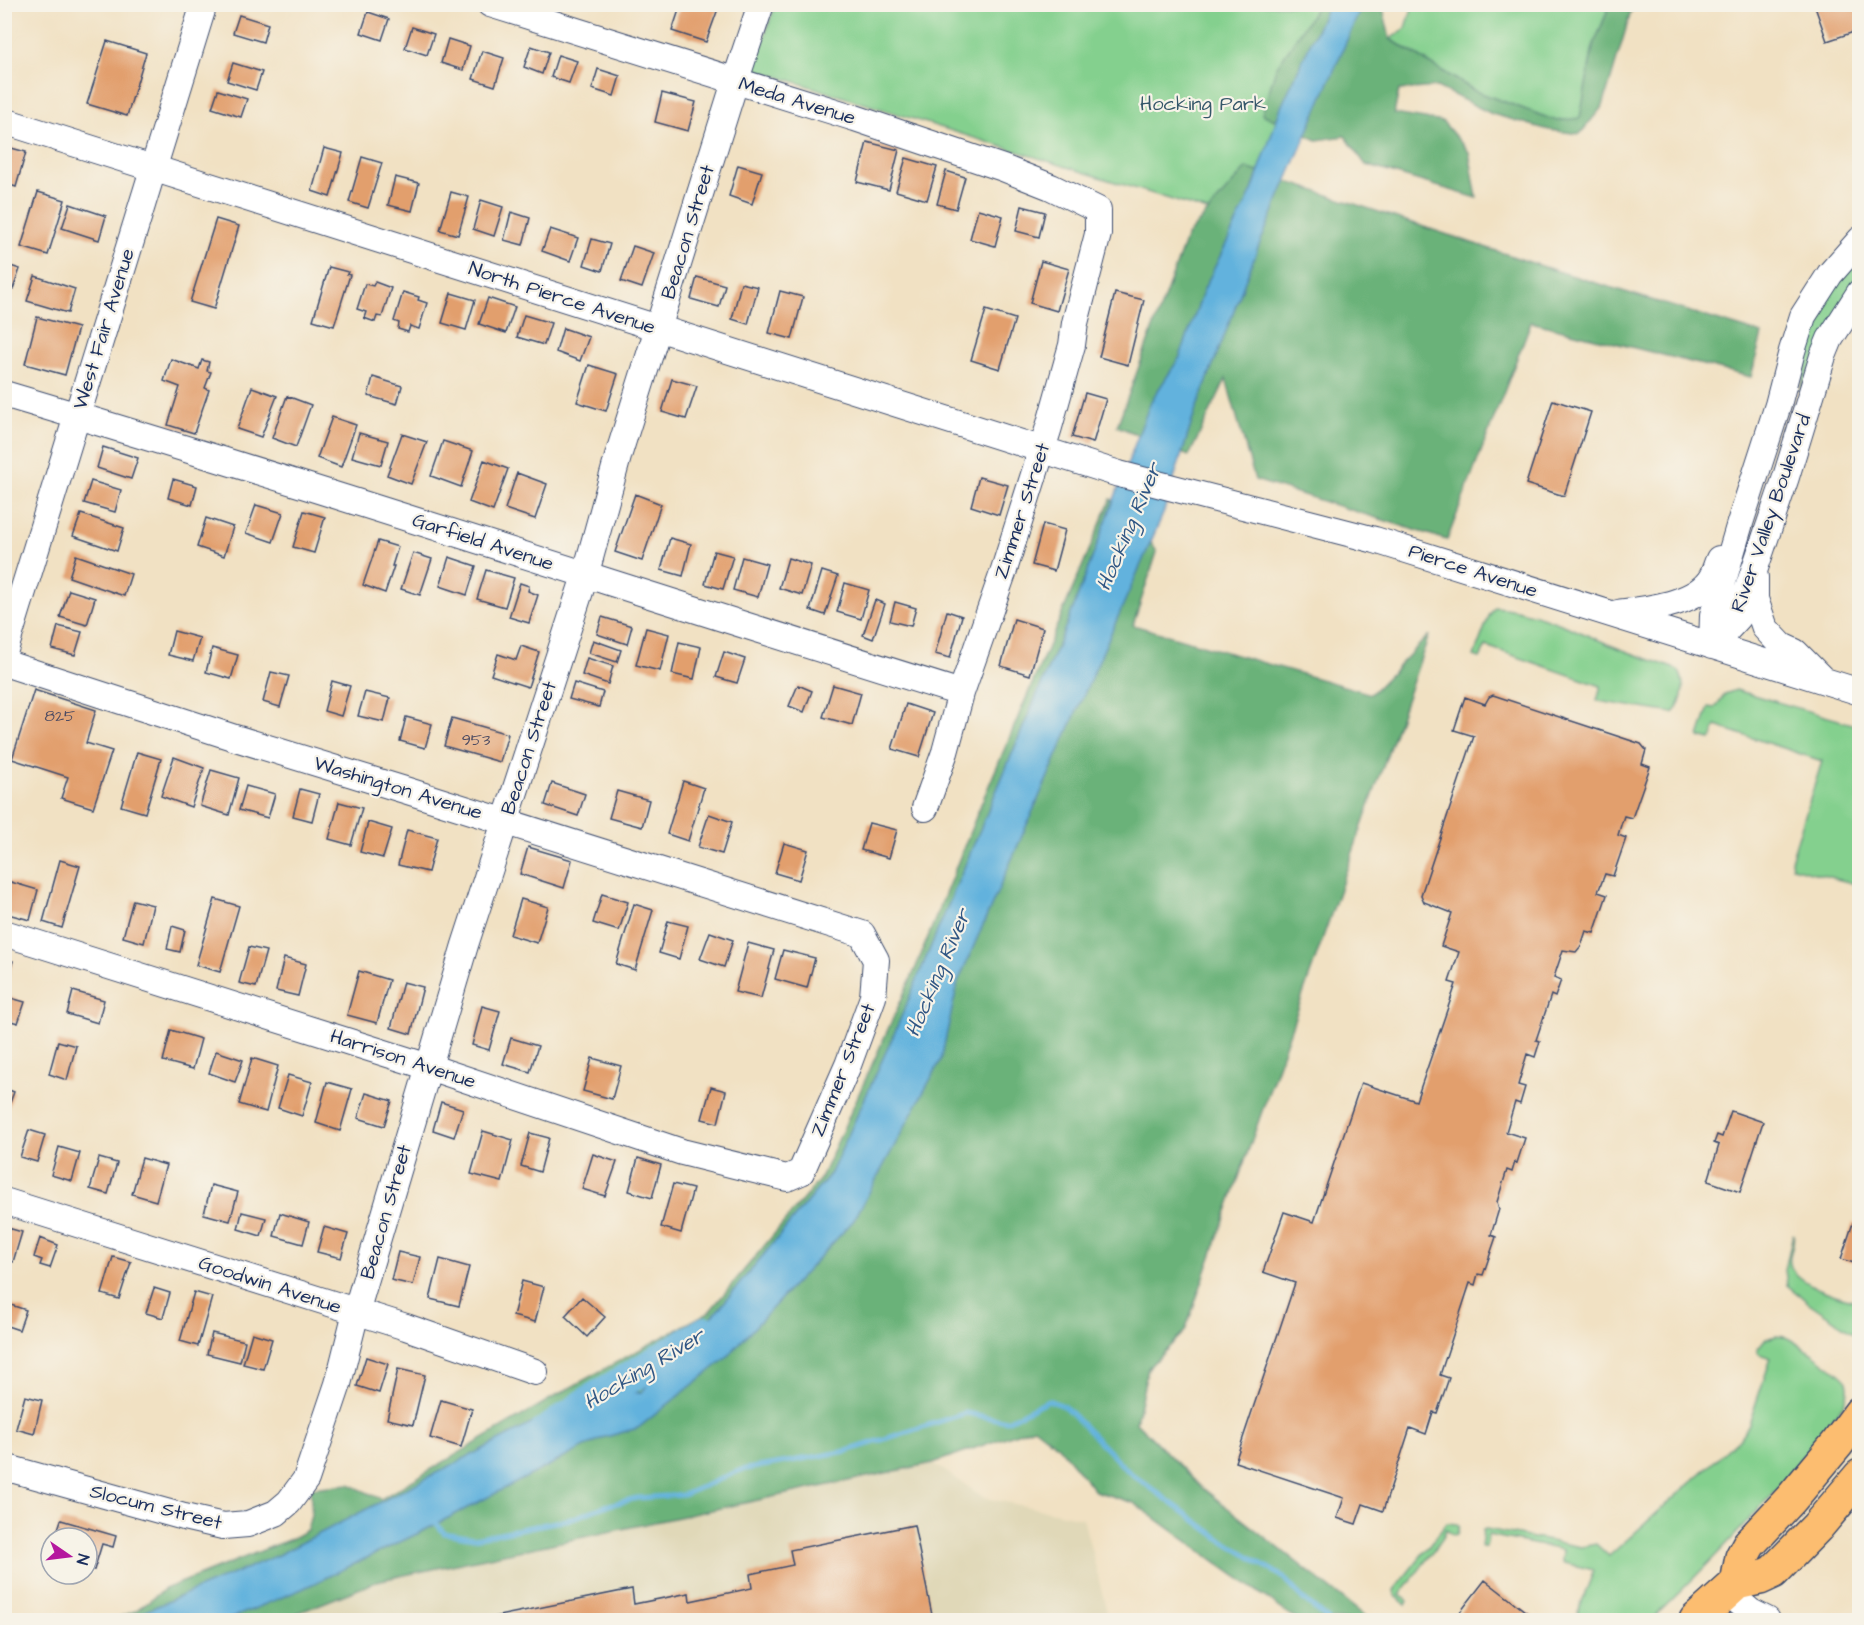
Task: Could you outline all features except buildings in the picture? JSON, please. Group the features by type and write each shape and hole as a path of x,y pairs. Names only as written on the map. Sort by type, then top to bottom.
{"main road":[{"path":"1732,1588 1742,1557 1749,1544 1791,1499 1860,1413"},
{"path":"1696,1620 1732,1588 1773,1572 1817,1527 1860,1476"}],"street":[{"name":"West Fair Avenue","path":"4,653 204,4"},
{"name":"Beacon Street","path":"299,1491 306,1479 338,1384 356,1312 429,1067 585,576 619,453 761,4"},
{"name":"Meda Avenue","path":"495,5 855,118 1003,168 1051,187 1098,210"},
{"name":"North Pierce Avenue","path":"4,121 1119,474"},
{"name":"Zimmer Street","path":"925,808 945,752 961,693 1003,573 1072,345 1075,323 1098,234 1098,210"},
{"name":"River Valley Boulevard","path":"1712,646 1713,615 1803,316 1830,274 1860,240"},
{"name":"River Valley Boulevard","path":"1712,646 1738,618 1823,356 1830,339 1860,292"},
{"name":"Garfield Avenue","path":"4,394 413,519 585,576 961,693"},
{"name":"Pierce Avenue","path":"1119,474 1375,540 1860,692"},
{"name":"River Valley Boulevard","path":"1610,614 1675,603 1703,587 1711,578 1740,523"},
{"name":"Pierce Avenue","path":"1755,570 1755,599 1765,628 1782,646 1795,652 1823,681"},
{"name":"Washington Avenue","path":"4,663 232,737 862,934"},
{"name":"Harrison Avenue","path":"4,933 429,1067 682,1152 786,1178 801,1172"},
{"name":"Zimmer Street","path":"801,1172 848,1065 873,997 876,960 862,934"},
{"name":"Goodwin Avenue","path":"4,1201 406,1327 535,1371"},
{"name":"Slocum Street","path":"4,1467 223,1526 248,1524 262,1520 276,1513 299,1491"},
{"path":"1732,1588 1751,1612 1767,1620"}],"shaded area":[{"path":"933,1463 985,1498 1083,1518 1109,1620 280,1620 381,1580"}],"green space":[{"path":"1382,4 1390,39 1475,91 1557,121 1580,118 1593,47 1610,5 1633,5 1603,106 1580,134 1549,130 1492,114 1437,87 1399,90 1394,114 1443,122 1469,152 1477,198 1366,165 1345,136 1317,140 1262,114 1276,68 1318,5"},
{"name":"Hocking Park","path":"775,5 1349,5 1262,228 754,69"},
{"path":"1413,5 1610,5 1593,47 1580,119 1555,121 1475,91 1390,39 1406,28"},
{"path":"1246,168 1554,270 1762,334 1751,377 1531,322 1447,540 1255,480 1226,379 1189,456 1117,426 1187,236"},
{"path":"1859,255 1859,279 1846,295 1800,391 1808,354 1824,314 1830,290"},
{"path":"1111,499 1134,515 1157,552 1133,625 1371,694 1429,635 1185,1331 1148,1368 1136,1422 1200,1486 1370,1620 1297,1620 1134,1503 1095,1491 1058,1446 1034,1427 933,1463 381,1580 280,1620 112,1620 135,1611 165,1589 291,1539 307,1530 311,1515 311,1488 349,1484 381,1499 564,1391 709,1312 821,1178 916,967 981,804"},
{"path":"1495,607 1539,616 1678,670 1683,686 1680,703 1673,713 1597,701 1601,686 1486,646 1480,658 1474,656 1489,616"},
{"path":"1736,690 1859,726 1859,885 1792,867 1791,860 1822,761 1716,726 1711,740 1699,737 1709,707 1715,708 1725,694"},
{"path":"1793,1234 1791,1267 1803,1280 1812,1285 1832,1294 1859,1301 1859,1337 1787,1285 1785,1270"},
{"path":"1776,1336 1785,1337 1798,1344 1844,1378 1848,1388 1843,1405 1791,1472 1752,1517 1651,1620 1575,1620 1594,1570 1564,1563 1562,1561 1563,1550 1488,1535 1486,1547 1481,1547 1483,1530 1486,1529 1581,1547 1596,1544 1609,1556 1739,1439 1749,1424 1771,1358 1759,1354 1757,1350 1766,1339"},
{"path":"1447,1523 1459,1526 1457,1534 1454,1535 1446,1530 1443,1538 1400,1595 1408,1601 1406,1605 1395,1595 1394,1590"}],"water":[{"path":"1328,5 1362,5 1259,245 1195,412 1163,514 958,982 941,1060 854,1220 725,1359 638,1428 602,1438 423,1531 302,1589 227,1620 124,1620 278,1555 562,1408 595,1408 619,1394 642,1392 685,1333 713,1316 831,1173 894,1034 1073,609 1151,401 1180,357 1204,289 1252,191 1281,107"}],"waterway":[{"name":"Hocking River","path":"545,1433 590,1401 706,1332"},
{"path":"433,1519 444,1533 474,1538 571,1519 605,1506 637,1498 683,1495 741,1470 847,1451 966,1413 1007,1421 1048,1400 1064,1406 1129,1472 1222,1540 1283,1577 1304,1600 1328,1620"}]}
